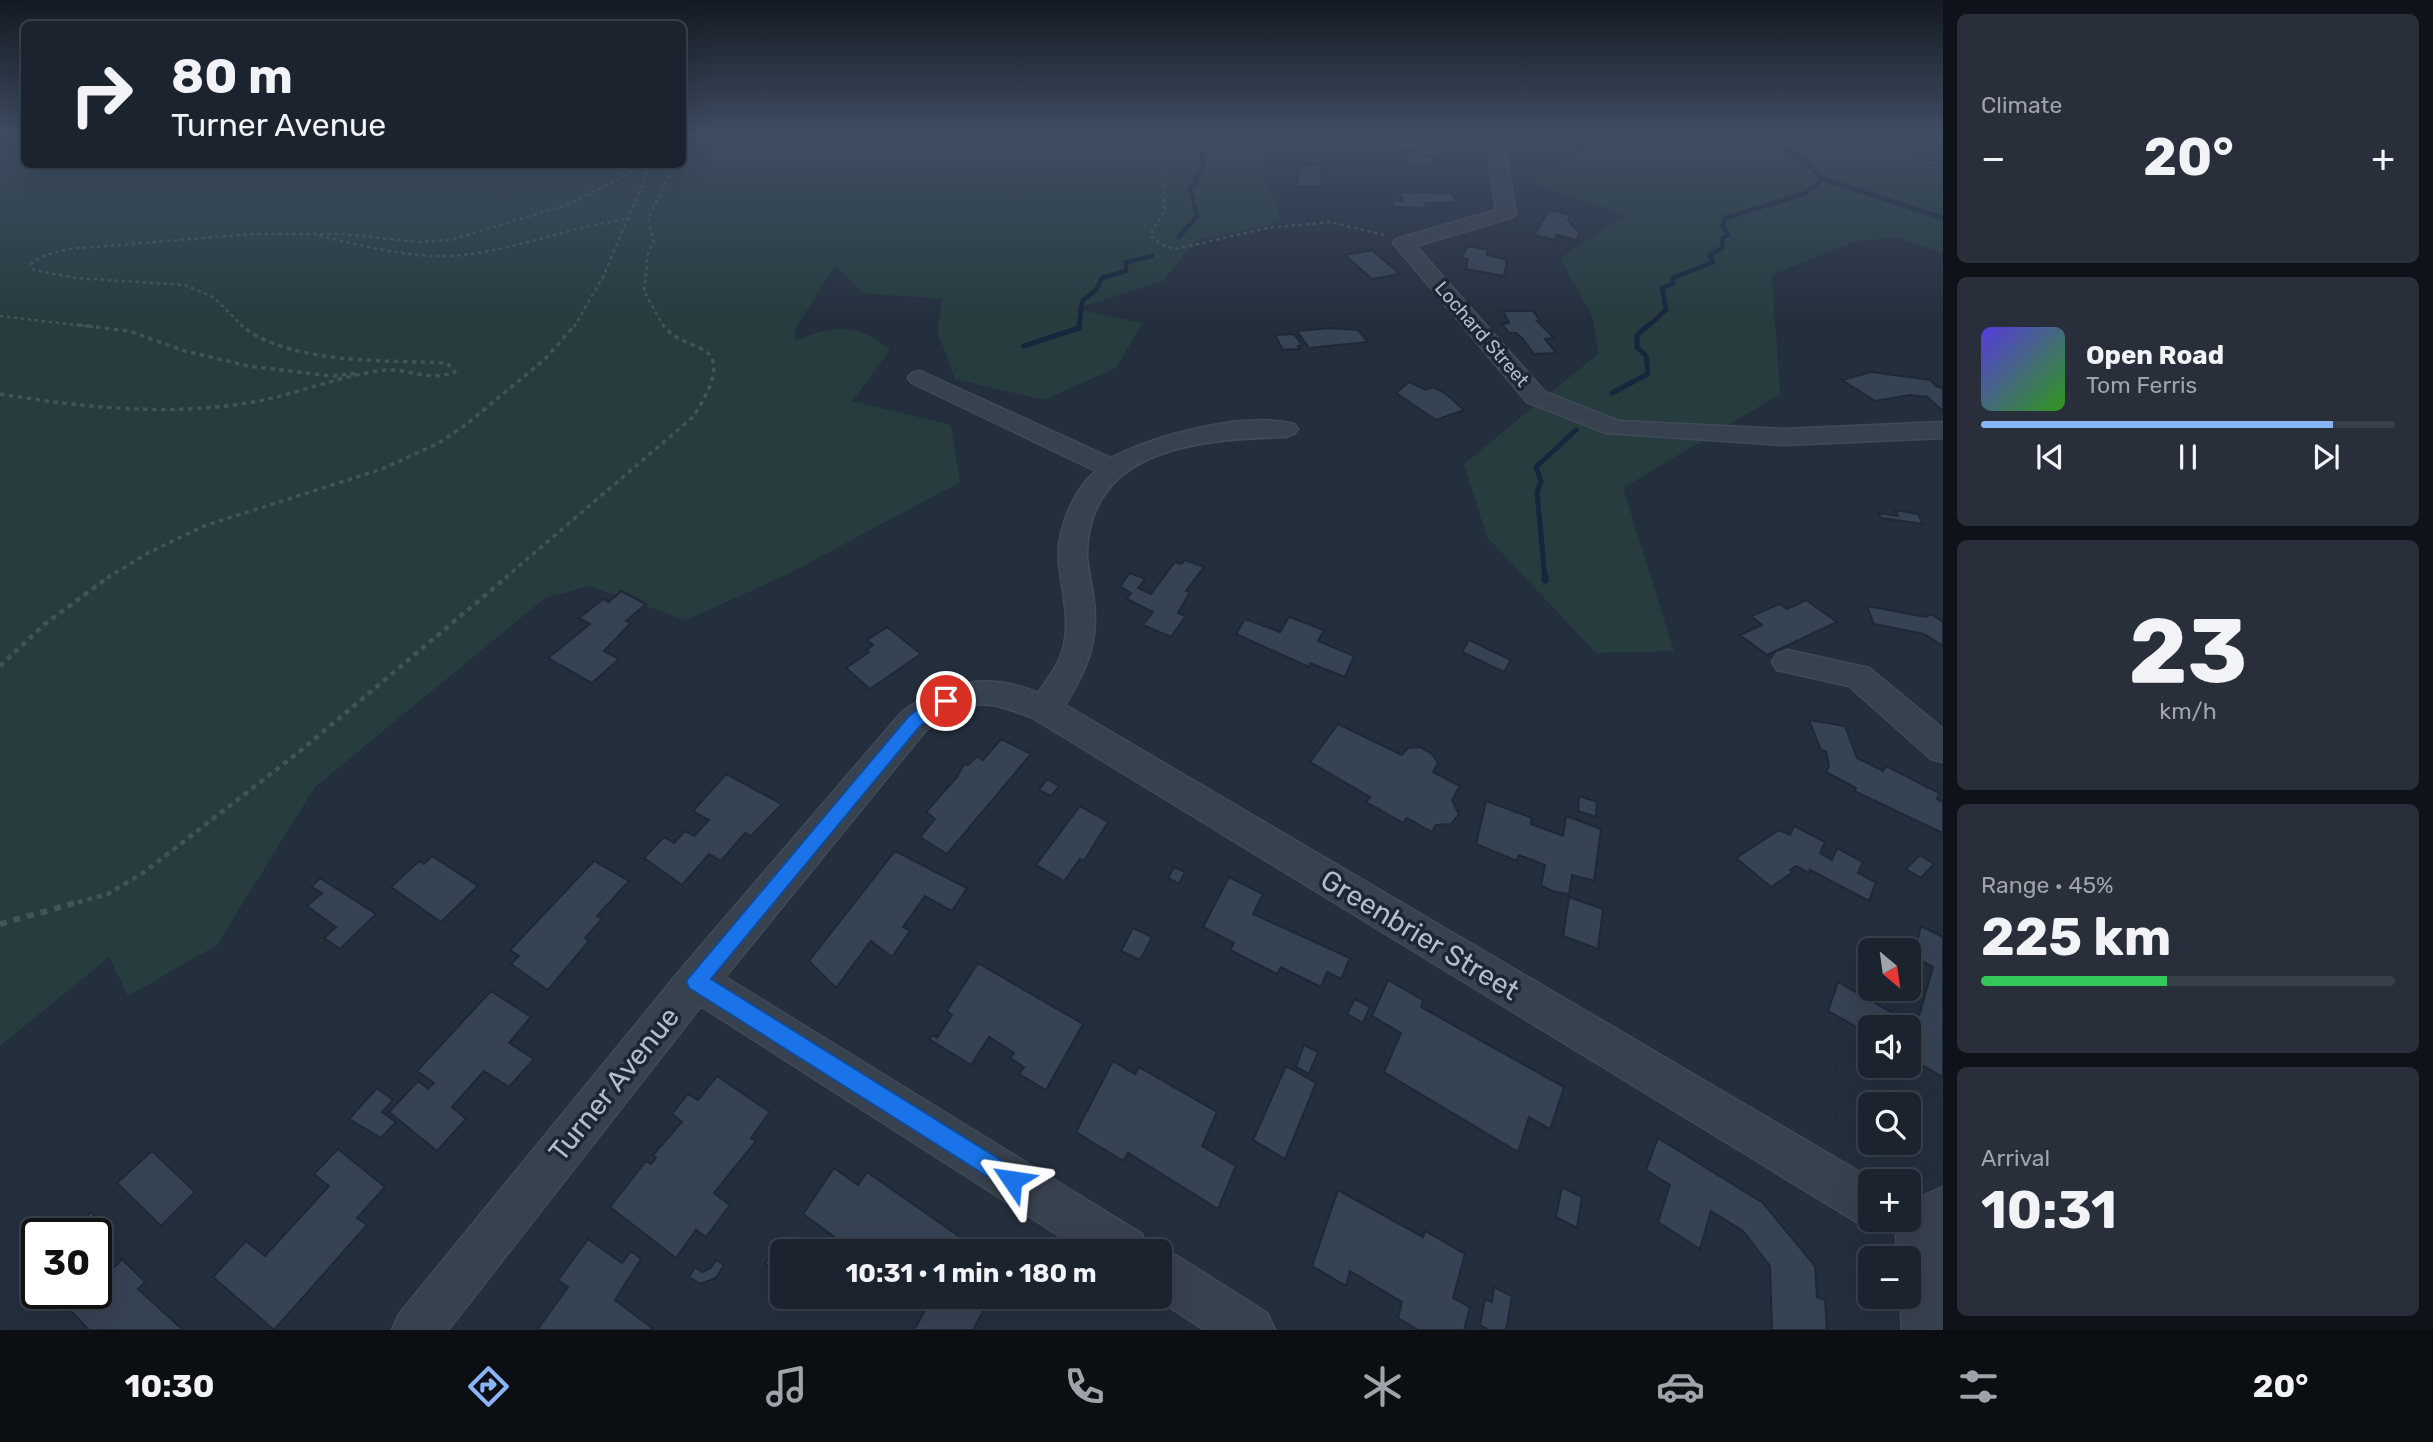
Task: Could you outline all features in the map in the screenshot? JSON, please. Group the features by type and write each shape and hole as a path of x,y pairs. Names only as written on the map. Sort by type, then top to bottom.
{"street":[{"path":"1408,241 1506,213 1503,195"},
{"name":"Lochard Street","path":"1408,241 1403,243 1536,397 1615,428 1786,437 1943,430"},
{"path":"920,378 1114,469"},
{"path":"1045,709 1074,665 1083,638 1073,551 1078,516 1092,488 1123,461 1159,444 1202,434 1285,429"},
{"path":"1788,662 1858,676 1904,713 1936,744"},
{"name":"Greenbrier Street","path":"961,695 998,692 1045,709 1858,1197"},
{"name":"Turner Avenue","path":"417,1330 696,981 914,722 931,707 961,695"},
{"path":"696,981 1106,1239"},
{"path":"1920,1232 1927,1330"},
{"path":"1172,1281 1250,1330"}],"path":[{"path":"0,394 109,409 209,408 276,397 396,367 419,371 426,377 445,376 455,372 447,363 313,353 285,345 241,327 221,303 202,289 138,280 82,279 31,267 43,256 68,249 225,236 364,235 418,242 468,237 569,204 587,195"},
{"path":"0,666 71,604 153,550 205,526 382,469 439,443 481,415 567,337 613,260 638,195"},
{"path":"0,924 108,894 143,873 299,752 688,424 696,415 715,368 713,359 705,351 676,339 644,291 647,279 646,251 653,242 648,219 659,195"},
{"path":"1164,195 1165,210 1150,235 1161,246 1176,249 1267,228 1331,222 1408,241"},
{"path":"311,234 396,250 462,255 601,221 629,219"},
{"path":"0,316 129,331 185,351 257,367 331,376 370,372"}],"green space":[{"path":"0,195 1272,195 1282,222 1195,241 1163,281 1075,309 1143,323 1116,368 1043,400 955,379 937,330 942,299 863,293 835,266 795,329 795,341 833,329 844,329 866,335 890,350 852,401 951,425 960,482 786,575 686,620 589,586 545,598 315,787 217,945 128,996 109,957 0,1046"},
{"path":"1567,195 1943,195 1943,253 1898,238 1856,241 1772,275 1780,394 1623,488 1674,651 1596,653 1487,537 1464,464 1599,353 1592,316 1560,258 1627,215"}],"building":[{"path":"1400,195 1453,195 1457,203 1424,203 1426,208 1394,207 1391,200 1403,201"},
{"path":"1549,210 1570,215 1568,220 1580,233 1576,240 1557,235 1554,240 1534,235"},
{"path":"1468,246 1488,250 1487,255 1507,260 1504,276 1466,269 1468,259 1461,258"},
{"path":"1372,250 1400,274 1372,279 1345,255"},
{"path":"1503,311 1533,311 1540,321 1537,321 1554,338 1545,339 1556,353 1534,354 1523,339 1516,333 1509,333 1502,324 1509,323"},
{"path":"1330,328 1358,330 1368,342 1309,348 1297,331"},
{"path":"1294,334 1302,345 1298,346 1300,349 1283,350 1275,335"},
{"path":"1871,372 1931,380 1936,386 1943,388 1943,411 1927,397 1910,395 1875,401 1842,380"},
{"path":"1409,382 1426,390 1433,387 1445,393 1464,410 1436,420 1396,393"},
{"path":"1895,510 1918,514 1923,524 1881,518 1878,513 1898,516"},
{"path":"1185,560 1204,567 1186,591 1190,592 1178,613 1186,616 1171,637 1143,625 1153,612 1127,599 1131,593 1120,586 1130,573 1145,579 1138,588 1151,594 1175,562 1181,564"},
{"path":"621,591 646,604 626,621 631,623 604,651 619,659 592,683 548,658 590,624 579,618 603,599 609,602"},
{"path":"1806,600 1837,622 1767,655 1740,635 1762,625 1751,616 1780,604 1787,609"},
{"path":"1867,606 1926,617 1931,614 1943,622 1943,646 1924,634 1874,624"},
{"path":"1289,617 1324,630 1318,641 1354,656 1345,677 1310,663 1309,667 1236,634 1245,619 1280,632"},
{"path":"887,627 921,654 870,689 846,668 869,652 866,650 873,645 867,640"},
{"path":"1469,640 1511,660 1504,672 1462,652"},
{"path":"1809,720 1845,726 1857,758 1883,771 1886,766 1939,793 1937,799 1943,802 1943,833 1854,791 1856,788 1826,772 1829,766 1826,751 1821,750"},
{"path":"1338,724 1402,755 1408,748 1420,747 1432,754 1438,763 1433,772 1460,786 1452,800 1459,814 1451,824 1436,825 1432,832 1407,818 1403,823 1366,802 1370,797 1310,762"},
{"path":"1001,739 1031,754 947,854 920,837 935,819 926,812 957,777 964,764 968,765 977,756 983,760"},
{"path":"726,774 782,804 751,836 745,833 721,861 709,854 682,885 644,858 664,837 674,843 685,831 694,836 709,820 693,811"},
{"path":"1047,779 1059,786 1051,796 1039,790"},
{"path":"1579,796 1597,802 1596,817 1578,811"},
{"path":"1486,801 1532,818 1531,824 1563,836 1566,816 1601,829 1594,881 1572,875 1569,894 1555,892 1541,886 1545,865 1519,855 1517,861 1476,844"},
{"path":"1080,806 1108,822 1084,861 1080,859 1064,881 1036,865"},
{"path":"1794,826 1825,842 1820,853 1832,860 1837,848 1863,862 1858,873 1876,882 1869,901 1810,870 1809,873 1796,866 1790,870 1793,872 1771,887 1736,858 1779,830 1790,835"},
{"path":"895,851 967,888 952,911 925,896 903,927 910,931 892,957 871,941 836,988 809,961"},
{"path":"1920,855 1934,864 1921,878 1906,869"},
{"path":"432,856 478,886 441,922 391,887 419,861 424,864"},
{"path":"594,861 629,881 597,916 602,919 585,938 589,941 548,990 511,964 519,956 510,950"},
{"path":"1174,867 1185,872 1179,884 1168,878"},
{"path":"1229,877 1263,894 1253,914 1350,958 1341,979 1327,972 1321,987 1281,967 1277,974 1230,950 1234,943 1203,927"},
{"path":"320,878 376,914 340,949 324,938 336,927 307,906 322,893 311,887"},
{"path":"1569,897 1603,909 1598,949 1563,936"},
{"path":"1921,926 1943,937 1943,1077 1921,1065 1919,1015 1933,967 1922,961 1922,938 1918,938"},
{"path":"1133,928 1152,937 1140,960 1121,951"},
{"path":"978,963 1083,1024 1046,1090 1019,1074 1024,1067 1010,1058 1014,1053 989,1037 971,1065 929,1039 933,1035 937,1038 952,1015 947,1011"},
{"path":"1388,980 1423,1000 1421,1007 1564,1087 1550,1129 1529,1117 1518,1152 1384,1072 1401,1033 1372,1016"},
{"path":"1838,982 1858,993 1858,1001 1872,1001 1896,1015 1858,1015 1858,1028 1828,1011"},
{"path":"491,991 531,1017 509,1043 534,1059 509,1087 484,1071 452,1107 466,1119 437,1151 389,1112 418,1081 428,1089 434,1083 417,1071"},
{"path":"1355,999 1370,1007 1363,1023 1347,1014"},
{"path":"1304,1045 1318,1052 1309,1074 1296,1067"},
{"path":"1113,1061 1135,1074 1139,1067 1217,1112 1202,1146 1236,1166 1218,1209 1128,1153 1123,1161 1076,1132"},
{"path":"1286,1066 1316,1083 1285,1159 1253,1140"},
{"path":"717,1076 770,1112 751,1138 756,1141 714,1193 730,1205 706,1237 696,1230 676,1258 610,1207 646,1161 651,1164 656,1158 653,1155 682,1122 672,1114 688,1094 698,1100"},
{"path":"377,1088 393,1100 382,1112 396,1122 381,1138 349,1119"},
{"path":"1658,1138 1763,1203 1815,1266 1817,1297 1825,1300 1827,1330 1772,1330 1770,1266 1743,1231 1711,1211 1700,1249 1658,1222 1670,1185 1646,1170"},
{"path":"338,1149 385,1187 357,1218 367,1225 274,1330 213,1277 246,1241 265,1256 329,1186 314,1174"},
{"path":"152,1151 195,1192 161,1226 117,1183"},
{"path":"834,1168 858,1185 867,1172 963,1239 837,1239 803,1214"},
{"path":"1562,1187 1582,1197 1577,1228 1556,1217"},
{"path":"1338,1190 1423,1237 1425,1231 1465,1254 1453,1298 1470,1307 1464,1330 1418,1330 1398,1318 1402,1302 1350,1271 1346,1286 1312,1266"},
{"path":"91,1212 97,1218 85,1218"},
{"path":"588,1239 622,1263 631,1251 641,1259 615,1300 652,1328 651,1330 537,1330 568,1287 558,1280"},
{"path":"122,1259 145,1282 138,1289 183,1330 89,1330 71,1311 112,1309 112,1269"},
{"path":"716,1260 724,1265 716,1278 700,1284 689,1277 695,1267 702,1272 711,1268"},
{"path":"1494,1287 1512,1296 1506,1330 1489,1330 1480,1325 1485,1299 1492,1302"},
{"path":"926,1309 984,1309 973,1330 914,1330"}],"waterway":[{"path":"1179,237 1197,216 1192,195"},
{"path":"1647,327 1666,310 1662,288 1673,284 1673,278 1713,262 1710,255 1722,248 1723,238 1728,235 1723,226 1725,218 1799,195"},
{"path":"1872,195 1943,218"},
{"path":"1079,327 1082,301 1096,290 1102,278 1126,271 1126,262 1152,256"},
{"path":"1612,393 1648,374 1646,356 1637,347 1637,335 1649,325"},
{"path":"1024,346 1079,327"},
{"path":"1545,578 1537,492 1541,481 1536,467 1576,430"}],"route":[{"path":"946,701 931,707 914,722 696,981 1012,1180"}]}
